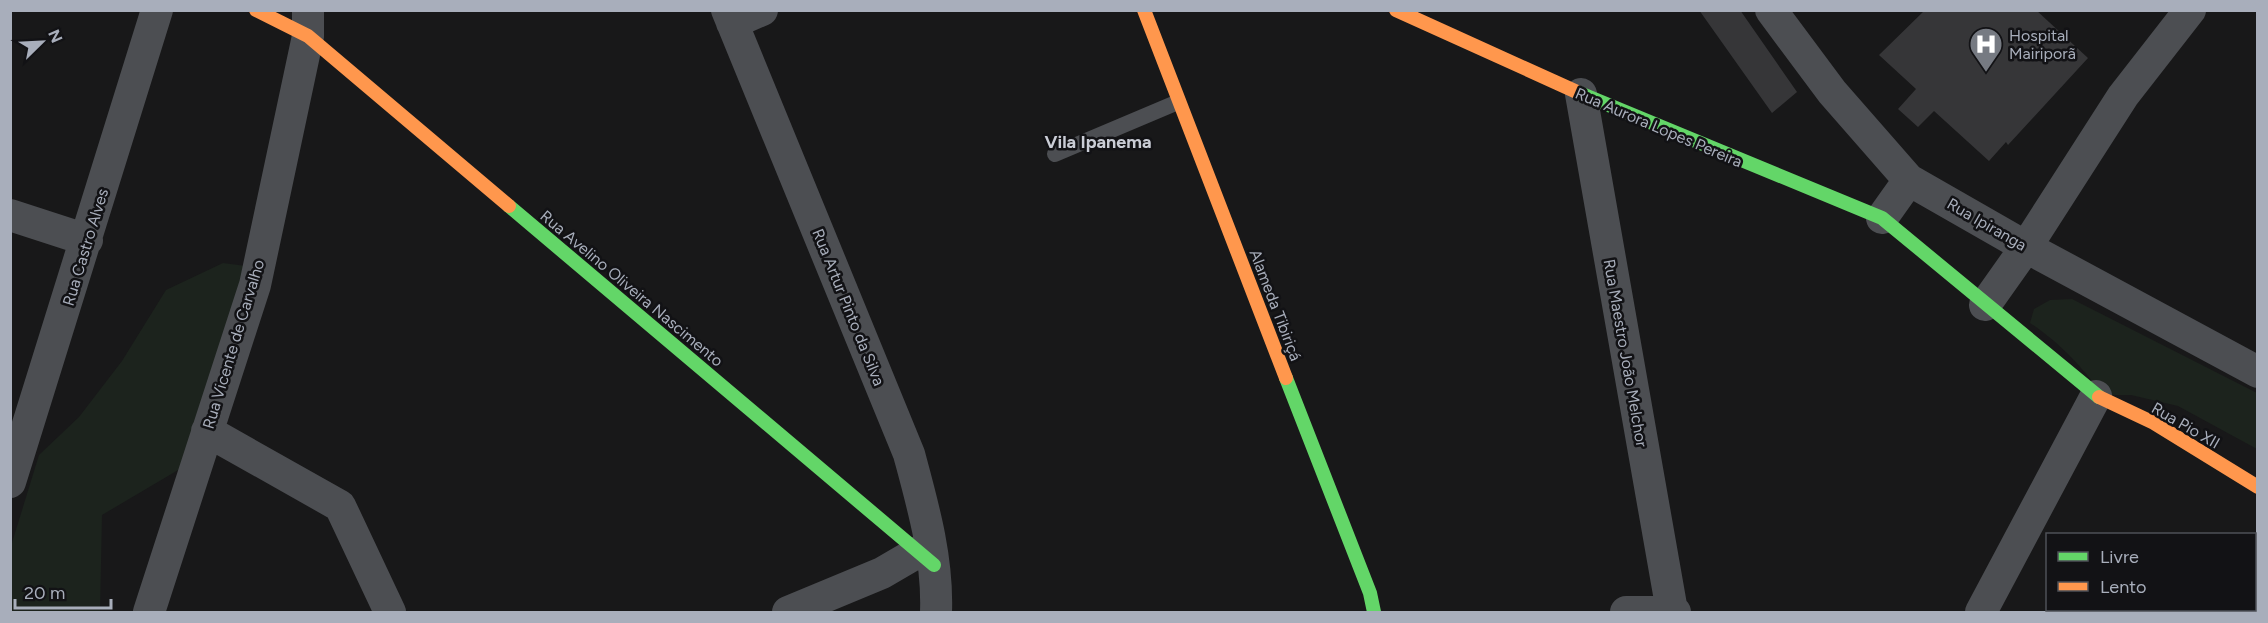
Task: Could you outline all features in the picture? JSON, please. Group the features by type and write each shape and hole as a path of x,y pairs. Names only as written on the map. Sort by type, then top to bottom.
{"street":[{"name":"Rua Castro Alves","path":"10,482 157,10"},
{"name":"Rua Avelino Oliveira Nascimento","path":"256,10 308,23 926,558"},
{"path":"730,17 762,10"},
{"name":"Alameda Tibiriçá","path":"1144,10 1370,593 1374,612"},
{"name":"Rua Aurora Lopes Pereira","path":"1396,10 1581,94 1882,218 1985,305"},
{"name":"Rua Ipiranga","path":"1771,10 1832,92 1909,180 2026,247 2258,372"},
{"path":"1985,305 2026,247 2123,96 2190,10"},
{"name":"Rua Artur Pinto da Silva","path":"730,17 909,454 927,522 926,558 936,612"},
{"name":"Rua Vicente de Carvalho","path":"149,612 255,285 308,23"},
{"name":"Rua Maestro João Melchor","path":"1581,94 1674,612"},
{"path":"1882,218 1909,180"},
{"path":"10,215 87,240"},
{"name":"Rua Pio XII","path":"1985,305 2096,396 2154,423 2258,487"},
{"path":"1981,612 2096,396"},
{"path":"207,431 340,506 390,612"},
{"path":"788,612 882,573 926,558"},
{"path":"1626,612 1674,612"}],"lane":[{"path":"1055,154 1178,102"}],"shaded area":[{"path":"223,263 246,266 190,463 102,515 100,612 11,612 11,546 39,455 79,417 122,361 166,290"},
{"path":"2072,299 2257,393 2257,449 2178,406 2131,395 2103,395 2070,356 2030,323 2034,309 2050,300"}],"building":[{"path":"1699,10 1740,10 1797,92 1772,113"},
{"name":"Hospital Mairiporã","path":"1925,10 2036,10 2088,58 2008,145 2006,142 1989,161 1934,111 1918,127 1898,109 1916,89 1879,55"}],"traffic: fast":[{"path":"1577,92 1882,218 2099,397"},
{"path":"509,206 934,565"},
{"path":"1286,378 1370,593 1374,612"}],"traffic: slow":[{"path":"256,10 308,36 509,206"},
{"path":"1144,10 1286,378"},
{"path":"1396,10 1577,92"},
{"path":"2099,397 2154,423 2258,487"}],"place":[{"name":"Hospital Mairiporã","path":"1986,73"}],"district":[{"name":"Vila Ipanema","path":"1098,142"}]}
